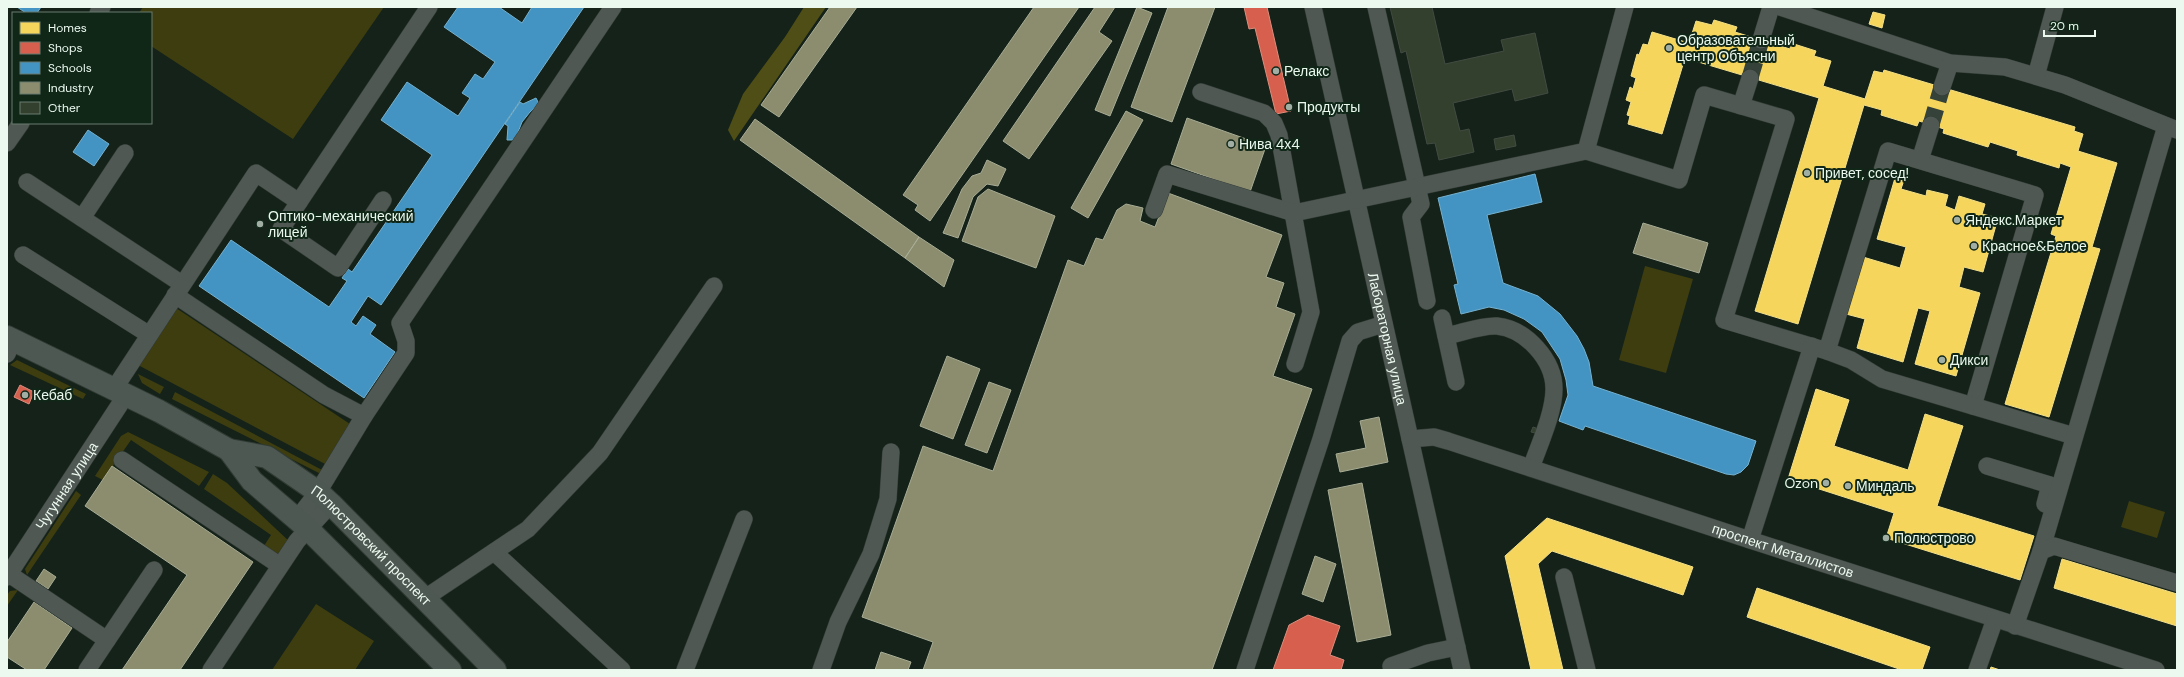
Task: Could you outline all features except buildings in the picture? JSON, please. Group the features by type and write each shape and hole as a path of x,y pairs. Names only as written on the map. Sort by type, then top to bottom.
{"main road":[{"name":"Полюстровский проспект","path":"9,344 120,392 229,450 267,458 324,498 495,670"},
{"name":"Полюстровский проспект","path":"229,450 252,481 302,524 450,670"}],"street":[{"path":"383,200 338,268 281,229 429,7"},
{"path":"210,670 279,566 302,524 324,498 364,416 406,353 406,341 400,323 613,7"},
{"name":"Лабораторная улица","path":"1312,7 1462,670"},
{"path":"1376,7 1421,204 1411,218 1427,301"},
{"path":"1586,151 1625,7"},
{"path":"1761,40 1771,7"},
{"path":"1780,7 1950,63 2004,67 2036,76 2065,85 2171,128 2074,436 2041,551 2015,626"},
{"path":"2036,76 2055,7"},
{"path":"1942,87 1950,63"},
{"path":"1741,106 1750,78"},
{"path":"1202,92 1264,113 1274,123 1279,135 1311,312 1294,364"},
{"path":"1154,210 1167,174 1294,213 1417,185 1586,151 1679,180 1704,95 1786,119 1724,320 1851,360 1882,379 2074,436"},
{"path":"7,143 20,124"},
{"path":"1920,160 1931,125"},
{"path":"1750,540 1820,349 1888,151 2036,195 1973,406"},
{"path":"82,218 125,153"},
{"name":"Чугунная улица","path":"8,575 120,392 148,334 256,173 299,202"},
{"path":"27,182 82,218 324,395 364,416"},
{"path":"23,255 148,334"},
{"path":"425,598 528,529 600,453 714,286"},
{"path":"1442,318 1456,382"},
{"path":"1245,670 1321,439 1350,341 1358,332 1384,324"},
{"path":"1446,336 1497,326 1516,331 1530,341 1542,355 1551,371 1554,389 1552,404 1531,468"},
{"name":"проспект Металлистов","path":"1410,439 1434,437 2015,626 2156,670"},
{"path":"822,670 838,622 871,554 888,499 890,452"},
{"path":"122,460 279,566"},
{"path":"1987,466 2050,485 2038,538 2041,551"},
{"path":"685,670 744,520"},
{"path":"2041,551 2054,546 2177,583"},
{"path":"494,552 622,670"},
{"path":"87,670 154,570"},
{"path":"8,575 107,640"},
{"path":"1564,577 1587,670"},
{"path":"1977,670 1995,619"},
{"path":"1392,670 1391,666 1405,661 1428,653 1457,647"}],"shaded area":[{"path":"143,7 384,7 293,139 152,47 152,12 140,12"},
{"path":"804,7 826,7 734,141 728,130 743,94 785,37"},
{"path":"1645,266 1693,279 1666,373 1619,360"},
{"path":"176,308 350,424 327,465 138,365"},
{"path":"17,360 86,394 83,399 10,365"},
{"path":"138,374 164,387 160,394 142,383"},
{"path":"175,392 324,471 319,473 172,399"},
{"path":"128,432 209,472 199,486 131,440 103,480 95,476 121,436"},
{"path":"213,474 227,483 291,543 282,555 275,555 262,549 271,535 204,489"},
{"path":"76,491 81,495 27,575 25,569"},
{"path":"2129,501 2165,512 2157,538 2121,527"},
{"path":"18,590 7,606 7,595 10,591"},
{"path":"316,604 374,641 355,670 272,670"}],"tunnel":[{"path":"1750,78 1761,40"},
{"path":"1931,125 1942,87"}],"place":[{"name":"Образовательный центр Объясни","path":"1669,48"},
{"name":"Релакс","path":"1276,71"},
{"name":"Продукты","path":"1289,107"},
{"name":"Нива 4х4","path":"1231,144"},
{"name":"Привет, сосед!","path":"1807,173"},
{"name":"Яндекс.Маркет","path":"1957,220"},
{"name":"Оптико-механический лицей","path":"260,224"},
{"name":"Красное&Белое","path":"1974,246"},
{"name":"Дикси","path":"1942,360"},
{"name":"Кебаб","path":"25,395"},
{"name":"Ozon","path":"1826,483"},
{"name":"Миндаль","path":"1848,486"},
{"name":"Полюстрово","path":"1886,538"}]}
